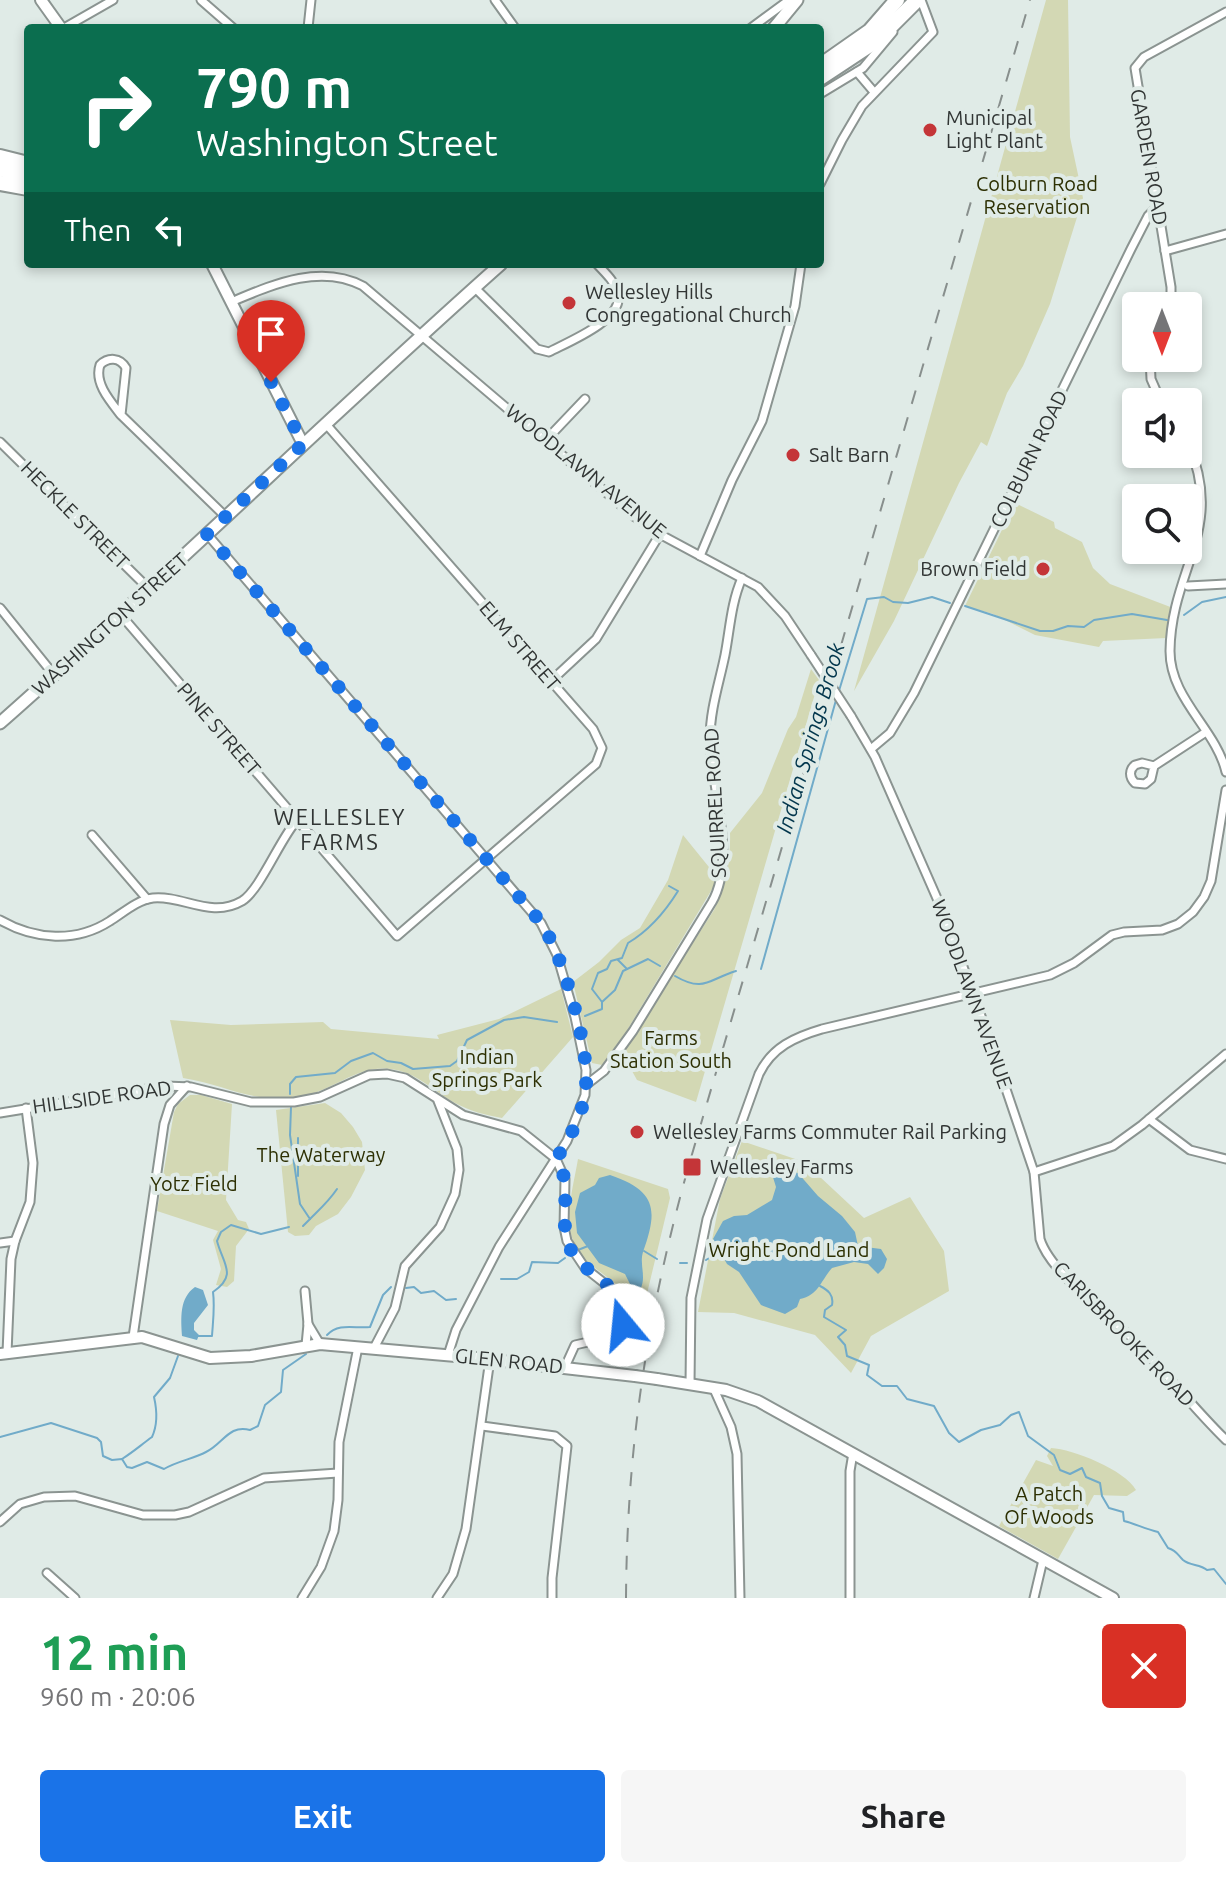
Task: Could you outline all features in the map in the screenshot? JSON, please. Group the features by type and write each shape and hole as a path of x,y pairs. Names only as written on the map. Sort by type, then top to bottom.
{"highway":[{"path":"824,63 901,7 919,0"},
{"path":"824,75 864,50 901,7"},
{"path":"0,157 24,163"},
{"path":"0,169 24,175"},
{"path":"0,184 24,187"}],"main road":[{"path":"777,24 797,0"},
{"name":"WASHINGTON STREET","path":"0,723 497,268"}],"street":[{"path":"41,0 59,24"},
{"path":"69,24 113,0"},
{"path":"201,0 228,24"},
{"path":"308,24 311,0"},
{"path":"509,0 498,4 512,24"},
{"path":"756,24 789,0"},
{"path":"824,176 851,123 874,92 933,32 919,0"},
{"path":"824,92 857,72 880,50 901,7"},
{"name":"GARDEN ROAD","path":"1172,292 1135,79 1136,65 1144,57 1226,12"},
{"path":"857,72 874,92"},
{"name":"COLBURN ROAD","path":"871,749 888,736 910,700 1131,249 1146,220 1158,206"},
{"path":"1165,251 1226,234"},
{"path":"214,268 303,444"},
{"path":"475,288 537,349 549,352 598,324 617,307 617,291 600,268"},
{"path":"700,556 732,480 762,421 795,306 800,268"},
{"name":"WOODLAWN AVENUE","path":"231,302 297,279 337,276 369,289 629,511 660,534 742,578 771,599 871,749 943,912 1034,1172"},
{"path":"121,415 126,368 120,361 112,359 100,365 98,375 121,415 226,517"},
{"path":"546,440 585,399"},
{"name":"ELM STREET","path":"325,423 600,739 601,756 596,764 487,860"},
{"name":"HECKLE STREET","path":"0,442 149,589"},
{"path":"1200,468 1209,486"},
{"path":"207,534 541,923 553,943 575,1017 586,1085 577,1119 556,1159 499,1247 456,1330 448,1355"},
{"path":"551,681 596,639 660,534"},
{"path":"1207,539 1173,631 1171,665 1179,687 1223,754 1226,772"},
{"name":"SQUIRREL ROAD","path":"586,1085 606,1069 633,1031 718,889 722,860 711,752 711,713 735,596 742,578"},
{"path":"1188,586 1226,584"},
{"path":"0,608 54,675"},
{"name":"PINE STREET","path":"121,615 397,936 487,860"},
{"path":"1154,766 1206,732"},
{"path":"690,1384 691,1298 708,1215 766,1061 785,1044 811,1032 1050,975 1078,961 1115,933 1158,931 1175,926 1186,919 1209,888 1226,790"},
{"path":"0,920 32,934 73,936 100,927 147,899 161,898 209,907 241,902 251,892 297,820"},
{"path":"92,835 147,899"},
{"path":"1034,1172 1103,1151 1149,1119 1226,1054"},
{"name":"HILLSIDE ROAD","path":"0,1113 166,1086 187,1086 246,1101 288,1103 317,1098 361,1077 382,1074 409,1080 463,1115 521,1131 556,1159"},
{"path":"133,1337 163,1130 169,1108 166,1086"},
{"path":"169,1108 187,1086"},
{"path":"374,1348 395,1308 405,1266 440,1227 455,1197 458,1160 451,1132 437,1099"},
{"path":"4,1354 10,1266 15,1241 30,1202 33,1163 26,1108"},
{"path":"451,1132 463,1115"},
{"path":"1149,1119 1190,1150 1226,1159"},
{"path":"556,1159 565,1179 564,1227 567,1241 588,1271 618,1296 625,1312 620,1331 613,1336 575,1345 565,1367"},
{"name":"CARISBROOKE ROAD","path":"1034,1172 1040,1239 1050,1259 1136,1342 1226,1440"},
{"path":"0,1243 15,1241"},
{"path":"305,1291 306,1345"},
{"path":"308,1324 320,1344"},
{"name":"GLEN ROAD","path":"4,1354 133,1337 158,1340 199,1356 218,1358 251,1356 320,1344 565,1367 713,1387 758,1401 1113,1598"},
{"path":"302,1598 329,1549 337,1516 341,1427 358,1347"},
{"path":"437,1598 453,1574 461,1552 490,1359"},
{"path":"713,1387 729,1420 737,1454 740,1598"},
{"path":"482,1426 555,1436 567,1446 552,1598"},
{"path":"850,1598 850,1471 853,1453"},
{"path":"0,1522 20,1504 44,1497 75,1496 143,1515 175,1515 189,1512 264,1478 338,1473"},
{"path":"1034,1598 1043,1560"},
{"path":"47,1573 64,1595 75,1598"}],"green space":[{"name":"Colburn Road Reservation","path":"1046,0 1068,0 1070,137 1083,198 1050,304 1023,366 1007,393 987,446 981,442 894,621 854,691"},
{"path":"1015,503 1054,522 1055,528 1082,542 1093,568 1110,584 1173,608 1166,638 1103,641 1099,647 1035,635 993,614 965,606"},
{"name":"Farms Station South","path":"811,669 819,680 696,1102 637,1080 622,1053 714,910 726,873 730,833 762,793 788,729 796,717"},
{"name":"Indian Springs Park","path":"683,835 717,877 714,886 626,1032 602,1065 592,1063 573,982 621,940 640,928 668,880"},
{"name":"Indian Springs Park","path":"561,989 573,1037 502,1118 466,1108 417,1078 390,1069 356,1074 315,1093 285,1098 254,1096 183,1078 170,1020 231,1025 323,1022 331,1029 439,1039 437,1035 499,1019"},
{"name":"Yotz Field","path":"190,1095 232,1104 226,1200 238,1220 246,1222 249,1229 236,1246 234,1281 227,1287 216,1285 221,1269 213,1240 218,1231 157,1211 174,1112 178,1104"},
{"name":"The Waterway","path":"325,1103 341,1113 362,1142 365,1170 338,1214 316,1226 309,1235 295,1236 288,1232 276,1110"},
{"name":"Wright Pond Land","path":"742,1141 804,1162 864,1218 910,1197 944,1251 949,1291 871,1336 851,1373 815,1335 734,1313 698,1312 720,1199"},
{"path":"578,1159 668,1189 670,1198 644,1306 631,1303 617,1286 590,1264 573,1241 569,1215"},
{"name":"A Patch Of Woods","path":"1051,1448 1098,1462 1121,1475 1136,1490 1127,1496 1094,1495 1058,1559 999,1526 1036,1460 1053,1466 1047,1456"}],"water":[{"path":"787,1170 798,1173 818,1196 842,1216 855,1232 858,1246 881,1249 887,1259 878,1274 868,1264 854,1262 832,1268 816,1291 800,1299 797,1307 785,1314 761,1305 739,1272 727,1264 713,1239 723,1221 747,1215 772,1200 776,1187 772,1174"},
{"path":"610,1175 637,1188 650,1204 651,1224 642,1257 640,1290 632,1288 625,1274 599,1263 577,1233 575,1212 580,1193 595,1185 599,1178"},
{"path":"195,1287 203,1290 208,1305 194,1323 194,1330 199,1335 197,1340 182,1336 181,1323 186,1297"}],"waterway":[{"name":"Indian Springs Brook","path":"838,694 867,599 884,597 893,602 908,603 932,597 950,603"},
{"name":"Indian Springs Brook","path":"1184,615 1202,602 1226,597"},
{"name":"Indian Springs Brook","path":"965,606 1040,631 1068,626 1084,627 1094,620 1132,614 1167,620"},
{"name":"Indian Springs Brook","path":"761,969 836,700"},
{"path":"602,1002 592,989 598,973 607,969 611,961 622,958 628,943 662,913 678,891 669,886"},
{"name":"Indian Springs Brook","path":"585,1016 602,1009 602,1002 615,990 623,971 648,959 660,966"},
{"path":"618,960 627,969"},
{"name":"Indian Springs Brook","path":"675,976 700,984 736,971"},
{"name":"Indian Springs Brook","path":"290,1094 290,1084 296,1077 335,1073 351,1061 373,1053 413,1069 450,1066 457,1061 467,1040 504,1020 524,1017 557,1022"},
{"name":"Indian Springs Brook","path":"291,1107 290,1135 300,1204 310,1219 303,1226"},
{"path":"298,1138 298,1176"},
{"path":"310,1219 337,1189"},
{"name":"Indian Springs Brook","path":"198,1336 212,1336 213,1292 221,1286 227,1274 217,1241 221,1232 231,1225 261,1234 289,1227"},
{"path":"578,1250 588,1246"},
{"path":"644,1251 657,1259"},
{"path":"706,1260 719,1252"},
{"path":"501,1279 517,1279 529,1272 532,1262 558,1263 565,1258"},
{"path":"680,1263 687,1263"},
{"path":"820,1286 832,1298 832,1305 825,1310 824,1317 846,1330 838,1337 845,1345 847,1356 869,1365 867,1375 882,1386 897,1386 907,1399 934,1406 949,1433 959,1442 981,1430 1000,1425 1019,1412 1028,1436 1054,1455 1060,1470 1070,1474 1082,1468 1086,1477 1100,1483 1102,1496 1109,1508 1123,1512 1124,1521 1158,1532 1168,1548 1183,1560 1207,1570 1214,1569 1226,1584"},
{"path":"327,1335 342,1327 370,1327 383,1295 391,1287"},
{"path":"406,1288 414,1287 421,1293 434,1291 446,1300 456,1299"},
{"path":"0,1437 51,1423 97,1438 101,1442 103,1456 112,1460 122,1459 127,1467 147,1462 164,1469 212,1449 231,1432 258,1426 265,1405 281,1392 283,1370 306,1354"},
{"name":"Indian Springs Brook","path":"122,1459 152,1437 156,1417 154,1397 170,1378 178,1356"}],"railway":[{"path":"626,1598 635,1434 651,1329 674,1223 1030,0"}],"place":[{"name":"Municipal Light Plant","path":"930,130"},
{"name":"Wellesley Hills Congregational Church","path":"569,303"},
{"name":"Salt Barn","path":"793,455"},
{"name":"Brown Field","path":"1043,569"},
{"name":"Wellesley Farms Commuter Rail Parking","path":"637,1132"},
{"name":"Wellesley Farms","path":"692,1167"}],"district":[{"name":"WELLESLEY FARMS","path":"340,830"}],"route":[{"path":"271,382 303,444 207,534 538,919 550,937 560,961 580,1036 586,1075 582,1106 556,1159 565,1179 565,1232 571,1250 581,1264 620,1298 625,1309 623,1325"}]}
